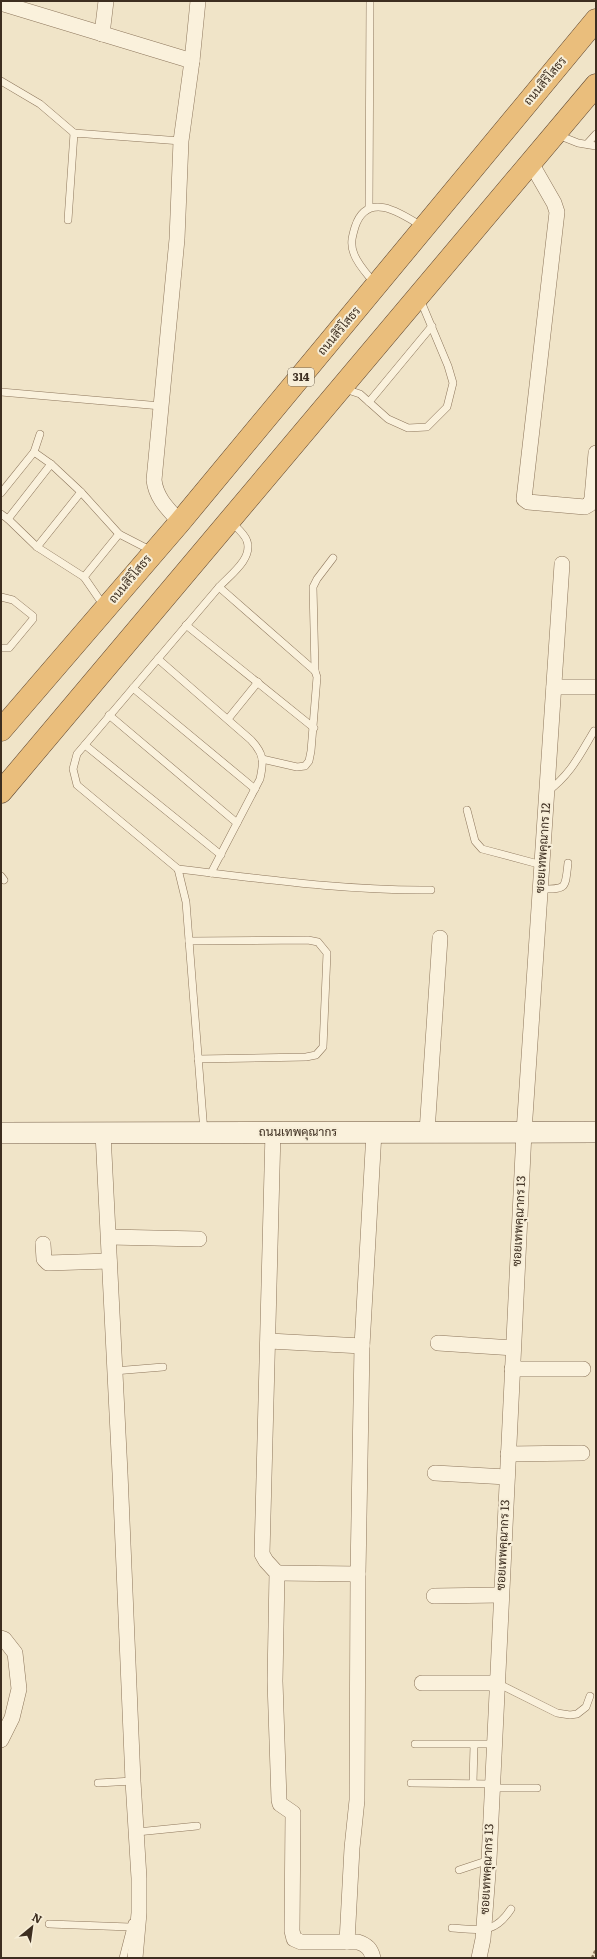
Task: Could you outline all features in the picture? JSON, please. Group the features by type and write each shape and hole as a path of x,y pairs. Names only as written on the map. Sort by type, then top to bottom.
{"highway":[{"name":"ถนนสิริโสธร","path":"1,730 153,551 180,522 596,20"},
{"path":"1,792 596,85"}],"main road":[{"name":"ถนนเทพคุณากร","path":"1,1133 596,1132"}],"street":[{"path":"4,1 4,4 192,61"},
{"path":"102,34 106,1"},
{"path":"180,522 161,502 155,492 154,480 177,239 181,141 192,61 198,1"},
{"path":"531,163 554,203 557,212 524,499 528,502 585,507 590,504 592,498 596,453"},
{"name":"ซอยเทพคุณากร 12","path":"524,1132 562,564"},
{"path":"554,687 596,687"},
{"path":"427,1132 440,938"},
{"path":"273,1132 269,1341 262,1554 277,1573 275,1681 279,1800 280,1804 291,1810 293,1816 292,1931 294,1939 300,1942 347,1942 364,1944 372,1951 373,1958"},
{"path":"347,1942 352,1848 357,1800 358,1574 362,1346 374,1132"},
{"name":"ซอยเทพคุณากร 13","path":"479,1958 483,1931 489,1860 524,1132"},
{"path":"103,1133 120,1473 133,1781 137,1832 139,1912 135,1958"},
{"path":"109,1237 199,1239"},
{"path":"43,1244 44,1259 48,1263 109,1261"},
{"path":"269,1341 362,1346"},
{"path":"438,1343 513,1348"},
{"path":"512,1369 583,1369"},
{"path":"508,1454 582,1452"},
{"path":"435,1473 507,1477"},
{"path":"277,1573 358,1574"},
{"path":"434,1596 501,1595"},
{"path":"1,1638 4,1639 15,1653 19,1689 12,1718 1,1740"},
{"path":"422,1683 497,1683"}],"lane":[{"path":"369,208 370,1"},
{"path":"1,81 40,104 74,133 181,141"},
{"path":"68,220 74,133"},
{"path":"555,134 578,143 596,146"},
{"path":"587,144 596,134"},
{"path":"376,286 354,254 351,241 361,214 369,208 382,206 402,214 424,228"},
{"path":"341,388 360,394 388,419 408,428 427,427 447,407 453,383 448,366 419,296"},
{"path":"369,402 432,326"},
{"path":"1,392 161,406"},
{"path":"1,493 34,452 40,434"},
{"path":"34,452 51,464 81,492 119,534 153,551"},
{"path":"8,519 51,464"},
{"path":"37,546 81,492"},
{"path":"1,514 37,546 84,577 106,608"},
{"path":"230,520 247,540 249,549 244,561 186,625 77,754 73,769 77,785 178,870 330,887 390,891 431,890"},
{"path":"84,577 119,534"},
{"path":"262,759 297,767 305,766 309,761 318,687 315,671 313,587 317,579 333,558"},
{"path":"219,587 315,671"},
{"path":"1,597 12,600 33,616 33,619 9,648 1,648"},
{"path":"186,625 314,728"},
{"path":"158,659 228,719 261,751 262,768 260,779 211,873"},
{"path":"228,719 258,682"},
{"path":"133,688 255,789"},
{"path":"110,716 238,823"},
{"path":"547,792 562,781 572,769 594,731"},
{"path":"85,745 221,855"},
{"path":"467,810 475,841 482,849 542,865"},
{"path":"541,889 559,889 563,887 566,883 568,863"},
{"path":"178,870 186,902 204,1133"},
{"path":"189,941 308,940 318,942 327,953 323,1047 316,1054 306,1057 198,1059"},
{"path":"114,1371 163,1368"},
{"path":"497,1683 557,1713 570,1715 577,1714 586,1707 590,1696"},
{"path":"415,1744 494,1744"},
{"path":"473,1784 474,1745"},
{"path":"98,1783 133,1781"},
{"path":"411,1783 473,1784 537,1788"},
{"path":"137,1832 197,1826"},
{"path":"459,1870 489,1860"},
{"path":"452,1928 483,1931 497,1926 505,1919 511,1909"},
{"path":"123,1958 130,1926 139,1912"},
{"path":"49,1924 130,1926"}],"path":[{"path":"592,1958 596,1949"}]}
